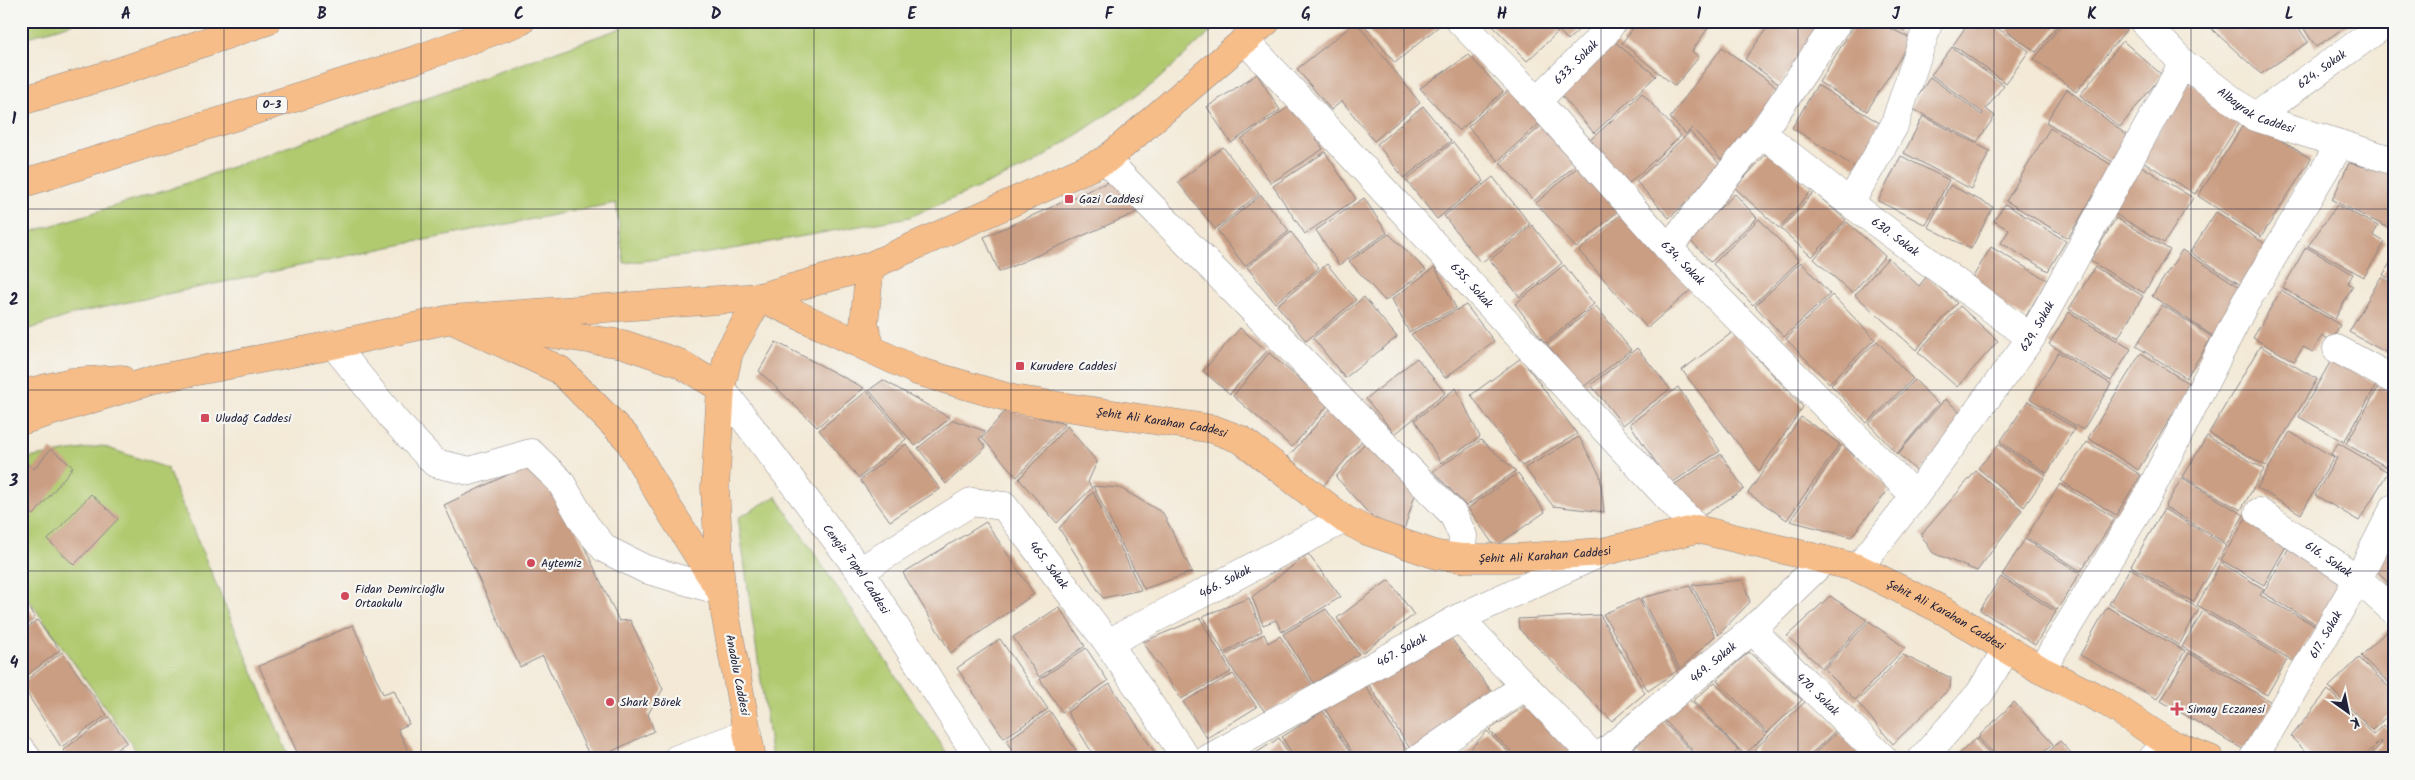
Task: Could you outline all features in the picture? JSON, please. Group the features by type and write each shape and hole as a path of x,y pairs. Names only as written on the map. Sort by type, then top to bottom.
{"main road":[{"path":"21,100 118,72 267,21"},
{"name":"O-3","path":"21,184 418,58 521,21"},
{"path":"21,421 160,378 451,319 760,297 870,266 1106,160 1267,21"},
{"path":"870,266 864,324 871,348"},
{"path":"721,591 715,488 721,388 729,352 760,297"},
{"name":"Şehit Ali Karahan Caddesi","path":"760,297 917,371 1013,399 1213,429 1242,440 1344,519 1367,531 1437,554 1461,558 1515,558 1602,552 1697,529 1858,568 1946,612 2041,670 2108,703 2159,751 2210,759"},
{"path":"451,319 623,344 679,363 721,388"},
{"path":"451,319 560,370 567,377 628,439 660,495 721,591"},
{"path":"21,394 71,382 160,378"},
{"name":"Anadolu Caddesi","path":"721,591 750,746"}],"street":[{"name":"634. Sokak","path":"1460,21 1537,101 1668,248 1915,496"},
{"name":"633. Sokak","path":"1537,101 1605,33 1613,21"},
{"path":"1668,248 1762,133 1838,21"},
{"path":"1850,203 1894,126 1929,21"},
{"name":"Albayrak Caddesi","path":"2143,21 2183,63 2255,117 2394,161"},
{"name":"624. Sokak","path":"2255,117 2389,21"},
{"name":"635. Sokak","path":"1245,40 1697,529"},
{"name":"629. Sokak","path":"1858,568 1915,496 2031,338 2183,63"},
{"name":"630. Sokak","path":"1762,133 1850,203 2031,338"},
{"path":"2041,670 2149,493 2244,305 2340,144"},
{"path":"1106,160 1453,514 1463,536 1461,558"},
{"path":"333,344 396,422 435,463 470,471 531,453 560,481 586,526 605,549 645,570 721,591"},
{"path":"2337,350 2394,380"},
{"name":"Cengiz Topel Caddesi","path":"721,388 860,571 979,759"},
{"name":"465. Sokak","path":"860,571 971,502 1004,506 1108,644 1187,759"},
{"name":"617. Sokak","path":"2254,759 2358,580 2394,508"},
{"name":"616. Sokak","path":"2259,512 2358,580 2394,611"},
{"name":"466. Sokak","path":"1108,644 1344,519"},
{"name":"467. Sokak","path":"1208,759 1459,618 1602,552"},
{"name":"469. Sokak","path":"1597,759 1752,630 1824,560"},
{"path":"1459,618 1597,759"},
{"name":"470. Sokak","path":"1752,630 1884,759"},
{"path":"1922,759 1980,693 2006,650"},
{"path":"1418,759 1524,686"},
{"path":"677,759 750,746"},
{"path":"21,750 28,759"}],"green space":[{"path":"21,21 81,21 21,39"},
{"path":"641,21 1222,21 1153,84 1033,164 910,217 710,253 624,263 616,203 399,245 77,313 21,332 21,235 167,190"},
{"path":"102,446 167,468 290,759 142,759 21,589 21,459"},
{"path":"776,496 951,759 772,759 738,518"}],"building":[{"path":"1361,21 1445,21 1395,63"},
{"path":"1488,21 1588,21 1568,40 1559,31 1527,61"},
{"path":"1638,21 1713,21 1692,51 1699,57 1675,86 1622,43"},
{"path":"1772,21 1811,21 1818,27 1780,85 1745,59"},
{"path":"1857,21 1876,21 1912,39 1867,111 1819,82"},
{"path":"1884,21 1910,21 1905,31"},
{"path":"1970,21 1988,21 2029,51 2006,83 1953,45"},
{"path":"2014,21 2061,21 2036,52 2007,31"},
{"path":"2064,21 2125,21 2130,25 2076,92 2034,59"},
{"path":"2203,21 2294,21 2308,42 2261,74"},
{"path":"2299,21 2354,21 2316,47"},
{"path":"1356,22 1420,103 1374,141 1342,101 1331,110 1297,69"},
{"path":"1610,38 1656,76 1594,133 1561,95"},
{"path":"2123,41 2162,75 2120,127 2080,95"},
{"path":"1722,47 1778,88 1726,165 1692,128 1686,134 1670,118"},
{"path":"1952,47 2004,85 1986,109 1995,116 1977,142 1911,108 1930,77 1982,115 1983,113 1931,75"},
{"path":"1469,55 1503,92 1459,131 1420,88"},
{"path":"1257,74 1280,110 1231,143 1207,107"},
{"path":"2189,82 2243,117 2195,194 2141,160"},
{"path":"1817,85 1883,125 1857,168 1792,128"},
{"path":"1511,88 1541,122 1498,161 1468,127"},
{"path":"2067,89 2128,136 2113,162 2046,122"},
{"path":"1642,93 1681,136 1628,184 1589,141"},
{"path":"1293,104 1323,149 1271,183 1241,139"},
{"path":"1423,106 1451,141 1404,178 1377,144"},
{"path":"1923,116 1990,151 1971,189 1904,153"},
{"path":"2247,119 2311,159 2261,237 2198,196"},
{"path":"1543,124 1578,163 1534,201 1500,163"},
{"path":"2050,128 2112,165 2068,238 2006,201"},
{"path":"1690,132 1724,169 1669,218 1636,181"},
{"path":"1453,142 1484,181 1437,219 1406,180"},
{"path":"1223,147 1259,194 1215,229 1178,182"},
{"path":"1769,151 1812,190 1779,228 1735,188"},
{"path":"1325,152 1356,199 1305,234 1273,186"},
{"path":"1901,156 1949,180 1926,225 1878,201"},
{"path":"2349,163 2394,174 2393,230 2332,200"},
{"path":"2138,164 2193,198 2164,243 2110,211"},
{"path":"1580,165 1619,210 1576,248 1536,203"},
{"path":"1493,177 1530,224 1481,263 1444,216"},
{"path":"1117,178 1142,210 999,272 984,237"},
{"path":"1950,185 1993,207 1971,249 1928,227"},
{"path":"1814,192 1846,220 1812,257 1781,229"},
{"path":"1735,194 1757,218 1711,262 1688,238"},
{"path":"1261,195 1289,231 1245,266 1217,230"},
{"path":"1364,198 1387,233 1339,265 1316,230"},
{"path":"2005,204 2066,241 2048,271 2001,243 2009,230 1994,221"},
{"path":"2337,205 2378,226 2373,235 2385,242 2364,277 2308,246"},
{"path":"2216,212 2270,247 2244,287 2190,252"},
{"path":"1622,213 1691,290 1647,328 1579,251"},
{"path":"2116,218 2170,250 2144,293 2090,261"},
{"path":"1759,219 1799,261 1753,305 1713,264"},
{"path":"1847,222 1885,256 1852,293 1814,259"},
{"path":"1532,225 1562,263 1520,297 1490,260"},
{"path":"1291,232 1319,268 1275,303 1247,267"},
{"path":"1389,234 1426,270 1385,301 1349,261"},
{"path":"1991,247 2047,280 2025,318 1968,285"},
{"path":"2306,247 2353,274 2348,283 2353,286 2335,319 2283,288"},
{"path":"2182,250 2243,289 2213,336 2152,296"},
{"path":"2394,256 2394,281 2383,275"},
{"path":"1888,258 1919,286 1927,276 1957,303 1916,350 1855,295"},
{"path":"1801,262 1830,294 1784,337 1755,306"},
{"path":"1327,264 1356,300 1306,341 1277,305"},
{"path":"1564,265 1594,304 1545,343 1515,304"},
{"path":"1435,267 1456,308 1409,332 1392,299"},
{"path":"2095,267 2143,296 2118,338 2069,309"},
{"path":"2381,277 2394,284 2394,357 2349,332"},
{"path":"2281,290 2340,325 2331,341 2322,335 2313,352 2303,347 2294,361 2253,338"},
{"path":"1832,295 1875,339 1829,383 1786,339"},
{"path":"1364,297 1397,337 1345,378 1313,338"},
{"path":"1466,305 1494,341 1445,378 1411,334"},
{"path":"2162,305 2212,337 2186,378 2136,346"},
{"path":"1596,306 1631,350 1582,388 1547,344"},
{"path":"1960,306 1998,341 1957,387 1918,352"},
{"path":"2069,312 2131,349 2111,381 2049,344"},
{"path":"1240,328 1267,351 1230,394 1203,371"},
{"path":"1733,332 1803,407 1759,471 1682,370"},
{"path":"1877,341 1913,379 1867,423 1831,385"},
{"path":"776,342 864,388 817,427 759,371"},
{"path":"2260,346 2317,379 2266,466 2209,433"},
{"path":"1637,348 1670,389 1623,425 1591,385"},
{"path":"2058,352 2111,384 2083,430 2030,399"},
{"path":"1269,353 1329,404 1292,447 1233,396"},
{"path":"2141,353 2191,385 2138,470 2088,438"},
{"path":"1417,358 1445,393 1395,434 1366,399"},
{"path":"1521,358 1577,434 1522,466 1471,395"},
{"path":"2332,359 2377,384 2344,442 2299,417"},
{"path":"883,380 950,418 915,446 869,390"},
{"path":"1915,380 1938,404 1897,454 1869,424"},
{"path":"2379,386 2394,393 2394,471 2346,444"},
{"path":"1678,387 1720,451 1670,484 1630,424"},
{"path":"1456,388 1480,437 1441,463 1415,420"},
{"path":"867,391 906,439 859,478 819,430"},
{"path":"1945,399 1966,417 1919,473 1898,454"},
{"path":"2028,401 2075,428 2047,473 2000,442"},
{"path":"1332,407 1366,436 1323,486 1288,457"},
{"path":"1007,409 1065,424 1017,477 982,438"},
{"path":"1801,417 1840,444 1787,520 1748,493"},
{"path":"953,420 985,431 979,439 986,447 946,484 918,448"},
{"path":"1067,426 1097,462 1088,482 1092,488 1057,523 1019,479"},
{"path":"2290,432 2334,457 2301,514 2257,488"},
{"path":"2207,436 2264,469 2241,510 2183,477"},
{"path":"1579,437 1600,475 1604,512 1553,506 1525,468"},
{"path":"1369,438 1415,495 1403,533 1371,516 1336,477"},
{"path":"1481,440 1516,471 1466,506 1433,471"},
{"path":"2087,442 2141,475 2116,515 2061,481"},
{"path":"2338,443 2388,472 2359,521 2315,495 2337,458 2331,454"},
{"path":"906,444 940,489 890,521 860,480"},
{"path":"1999,444 2046,475 2024,507 1978,468"},
{"path":"1842,445 1890,488 1851,537 1790,521"},
{"path":"51,449 73,467 34,515 21,505 21,468 26,462 34,469"},
{"path":"1721,454 1744,489 1695,521 1672,486"},
{"path":"543,458 619,621 630,620 663,689 648,714 654,731 596,759 591,759 543,656 520,667 444,505"},
{"path":"1976,471 2022,510 1977,571 1933,553 1921,535"},
{"path":"1518,473 1545,512 1495,547 1468,508"},
{"path":"2182,478 2244,515 2227,544 2165,507"},
{"path":"2060,484 2115,518 2081,571 2026,537"},
{"path":"1093,486 1120,488 1163,513 1192,572 1144,589"},
{"path":"1093,492 1141,590 1103,598 1059,528"},
{"path":"91,494 118,519 74,565 48,540"},
{"path":"2164,509 2226,546 2193,602 2131,566"},
{"path":"2247,516 2289,541 2264,585 2221,560"},
{"path":"986,522 1034,594 951,653 903,573"},
{"path":"2394,538 2394,590 2374,567"},
{"path":"2025,539 2080,573 2057,610 2002,575"},
{"path":"2289,548 2344,580 2318,625 2263,593"},
{"path":"1308,554 1341,597 1282,632 1276,620 1263,625 1252,597"},
{"path":"2221,563 2264,589 2260,595 2316,626 2295,662 2197,605"},
{"path":"2130,568 2199,609 2179,645 2109,604"},
{"path":"2001,577 2056,612 2035,645 1980,610"},
{"path":"1389,580 1414,615 1362,653 1337,618"},
{"path":"1743,580 1750,602 1718,635 1692,585"},
{"path":"1690,586 1715,636 1680,669 1641,598"},
{"path":"1830,596 1867,620 1822,668 1787,636"},
{"path":"21,597 35,618 21,630"},
{"path":"1249,598 1262,631 1224,653 1203,616"},
{"path":"1639,599 1678,670 1648,691 1603,614"},
{"path":"1059,607 1085,646 1039,677 1013,637"},
{"path":"2107,607 2185,651 2157,699 2080,655"},
{"path":"1326,609 1359,654 1314,683 1283,634"},
{"path":"2203,611 2287,660 2267,695 2182,647"},
{"path":"1600,615 1645,693 1612,721 1519,629 1518,619"},
{"path":"1200,618 1231,672 1181,699 1143,642"},
{"path":"37,620 60,650 21,680 21,633"},
{"path":"1869,621 1905,648 1855,700 1824,669"},
{"path":"2394,624 2394,688 2361,656"},
{"path":"353,625 383,694 394,690 409,724 398,729 412,759 300,759 259,666"},
{"path":"1446,632 1499,701 1414,755 1367,682"},
{"path":"1264,634 1268,643 1280,636 1312,684 1266,713 1235,673 1225,655"},
{"path":"1000,639 1048,709 1004,738 957,668"},
{"path":"1086,648 1108,681 1062,712 1040,679"},
{"path":"62,652 107,715 61,747 21,684"},
{"path":"1749,652 1802,700 1767,733 1717,680"},
{"path":"2189,653 2273,703 2246,751 2161,701"},
{"path":"1903,655 1951,678 1950,688 1893,744 1857,702"},
{"path":"2359,658 2394,692 2394,710 2372,730 2329,687"},
{"path":"1233,674 1257,707 1207,738 1183,702"},
{"path":"1715,682 1766,735 1744,755 1693,701"},
{"path":"1110,684 1159,759 1096,759 1067,712"},
{"path":"1364,684 1411,757 1408,759 1356,759 1325,709"},
{"path":"2328,690 2373,735 2383,725 2394,736 2394,759 2367,759 2382,743 2380,741 2362,759 2313,759 2291,737"},
{"path":"1687,697 1738,750 1729,759 1701,759 1664,720"},
{"path":"1807,700 1836,730 1806,759 1762,759 1754,750"},
{"path":"2014,702 2053,744 2037,759 1999,759 1978,737"},
{"path":"1526,705 1578,754 1573,759 1519,759 1489,730"},
{"path":"1050,711 1077,752 1064,759 1018,759 1006,741"},
{"path":"1323,711 1354,759 1295,759 1282,737"},
{"path":"2394,716 2394,729 2387,723"},
{"path":"109,717 127,742 103,759 69,759 63,750"},
{"path":"1662,721 1699,759 1642,759 1633,749"},
{"path":"1487,731 1515,759 1461,759"},
{"path":"1837,732 1860,755 1856,759 1809,759"},
{"path":"1279,738 1292,759 1247,759"},
{"path":"1976,738 1995,759 1954,759"},
{"path":"2060,741 2077,759 2041,759"},
{"path":"121,749 129,759 107,759"}],"place":[{"name":"Gazi Caddesi","path":"1069,199"},
{"name":"Kurudere Caddesi","path":"1020,366"},
{"name":"Uludağ Caddesi","path":"205,418"},
{"name":"Aytemiz","path":"531,563"},
{"name":"Fidan Demircioğlu Ortaokulu","path":"345,596"},
{"name":"Shark Börek","path":"610,702"},
{"name":"Simay Eczanesi","path":"2177,709"}]}
